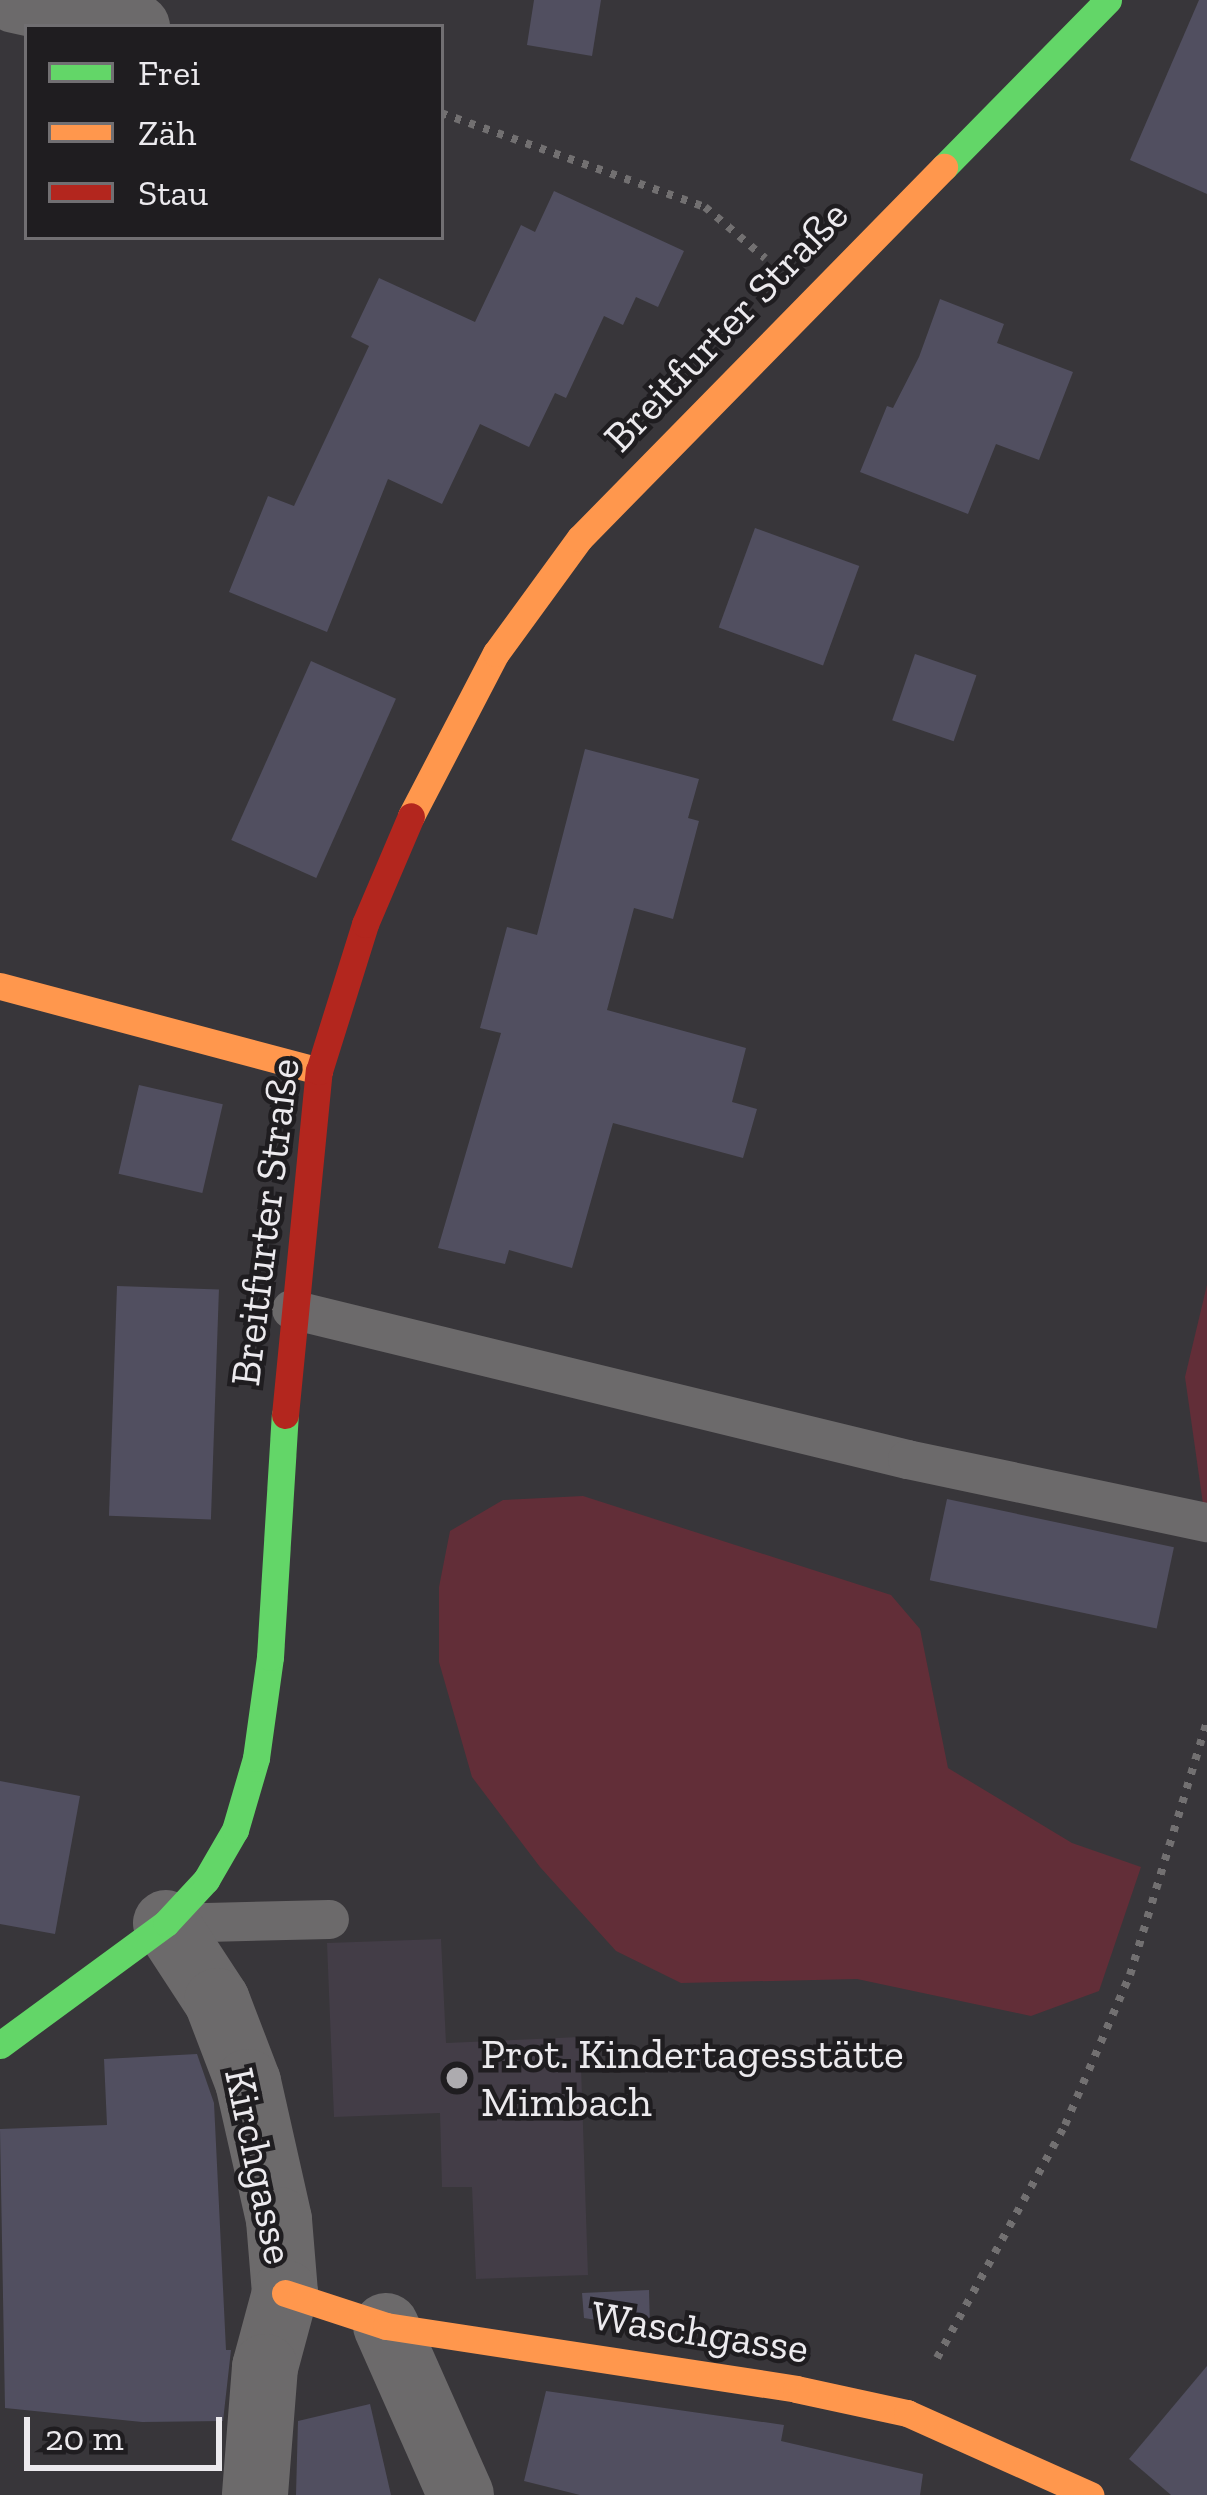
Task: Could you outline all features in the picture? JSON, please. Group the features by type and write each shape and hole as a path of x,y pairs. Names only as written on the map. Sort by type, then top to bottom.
{"main road":[{"name":"Breitfurter Straße","path":"0,2045 166,1923 206,1880 235,1830 256,1758 270,1657 291,1309 320,1071 364,924 433,766 496,653 580,538 1108,0"},
{"path":"0,986 320,1071"},
{"name":"Waschgasse","path":"285,2293 386,2326 796,2389 907,2413 1015,2456 1090,2495"}],"street":[{"path":"15,0 123,24"},
{"name":"Kirchgasse","path":"166,1923 217,2001 248,2082 279,2220 285,2293 265,2367 255,2495"},
{"path":"386,2326 461,2495"}],"lane":[{"path":"291,1309 907,1460 1207,1522"},
{"path":"166,1923 329,1919"}],"path":[{"path":"444,114 705,207 812,297"},
{"path":"907,2413 1084,2082 1130,1975 1207,1721"}],"shaded area":[{"path":"1207,1285 1207,1532 1185,1377"},
{"path":"583,1496 891,1595 920,1629 948,1768 1072,1843 1141,1867 1099,1991 1031,2016 857,1979 681,1983 616,1951 540,1867 472,1777 439,1662 439,1587 450,1531 503,1500"},
{"name":"Prot. Kindertagesstätte Mimbach","path":"441,1939 446,2043 580,2037 588,2275 476,2279 472,2187 442,2187 440,2113 334,2117 327,1943"}],"building":[{"path":"534,0 601,0 592,56 527,45"},
{"path":"1199,0 1207,0 1207,194 1130,160"},
{"path":"554,191 684,251 658,307 636,297 623,325 604,316 566,398 555,393 529,447 480,424 442,504 388,479 327,632 229,592 268,496 294,506 369,346 351,337 379,278 475,322 521,225 535,232"},
{"path":"940,299 1004,324 997,343 1073,372 1039,460 996,444 968,514 860,472 887,406 893,408 919,357"},
{"path":"755,528 859,566 823,666 719,628"},
{"path":"915,654 976,675 954,741 892,720"},
{"path":"311,661 396,699 316,878 231,840"},
{"path":"585,749 699,779 688,818 699,821 673,919 634,908 607,1010 746,1048 732,1102 757,1109 743,1158 613,1123 572,1268 509,1250 505,1264 438,1248 501,1033 480,1028 507,927 537,935"},
{"path":"139,1085 223,1104 202,1193 119,1174"},
{"path":"117,1286 219,1290 211,1519 109,1516"},
{"path":"947,1499 1174,1547 1157,1628 930,1580"},
{"path":"0,1781 80,1796 55,1934 0,1924"},
{"path":"197,2054 214,2103 226,2350 231,2350 223,2421 142,2422 5,2408 0,2129 107,2125 104,2059"},
{"path":"649,2290 650,2329 584,2318 582,2293"},
{"path":"1207,2366 1207,2495 1171,2495 1129,2459"},
{"path":"546,2391 784,2425 781,2441 923,2474 920,2495 580,2495 524,2481"},
{"path":"370,2404 391,2495 296,2495 298,2421"}],"traffic: fast":[{"path":"944,167 1108,0"},
{"path":"0,2045 166,1923 206,1880 235,1830 256,1758 270,1657 285,1415"}],"traffic: slow":[{"path":"411,816 496,653 580,538 944,167"},
{"path":"0,986 319,1071"},
{"path":"285,2293 386,2326 796,2389 907,2413 1090,2495"}],"traffic: jam":[{"path":"285,1415 319,1071 365,924 411,816"}],"place":[{"name":"Prot. Kindertagesstätte Mimbach","path":"457,2078"}]}
